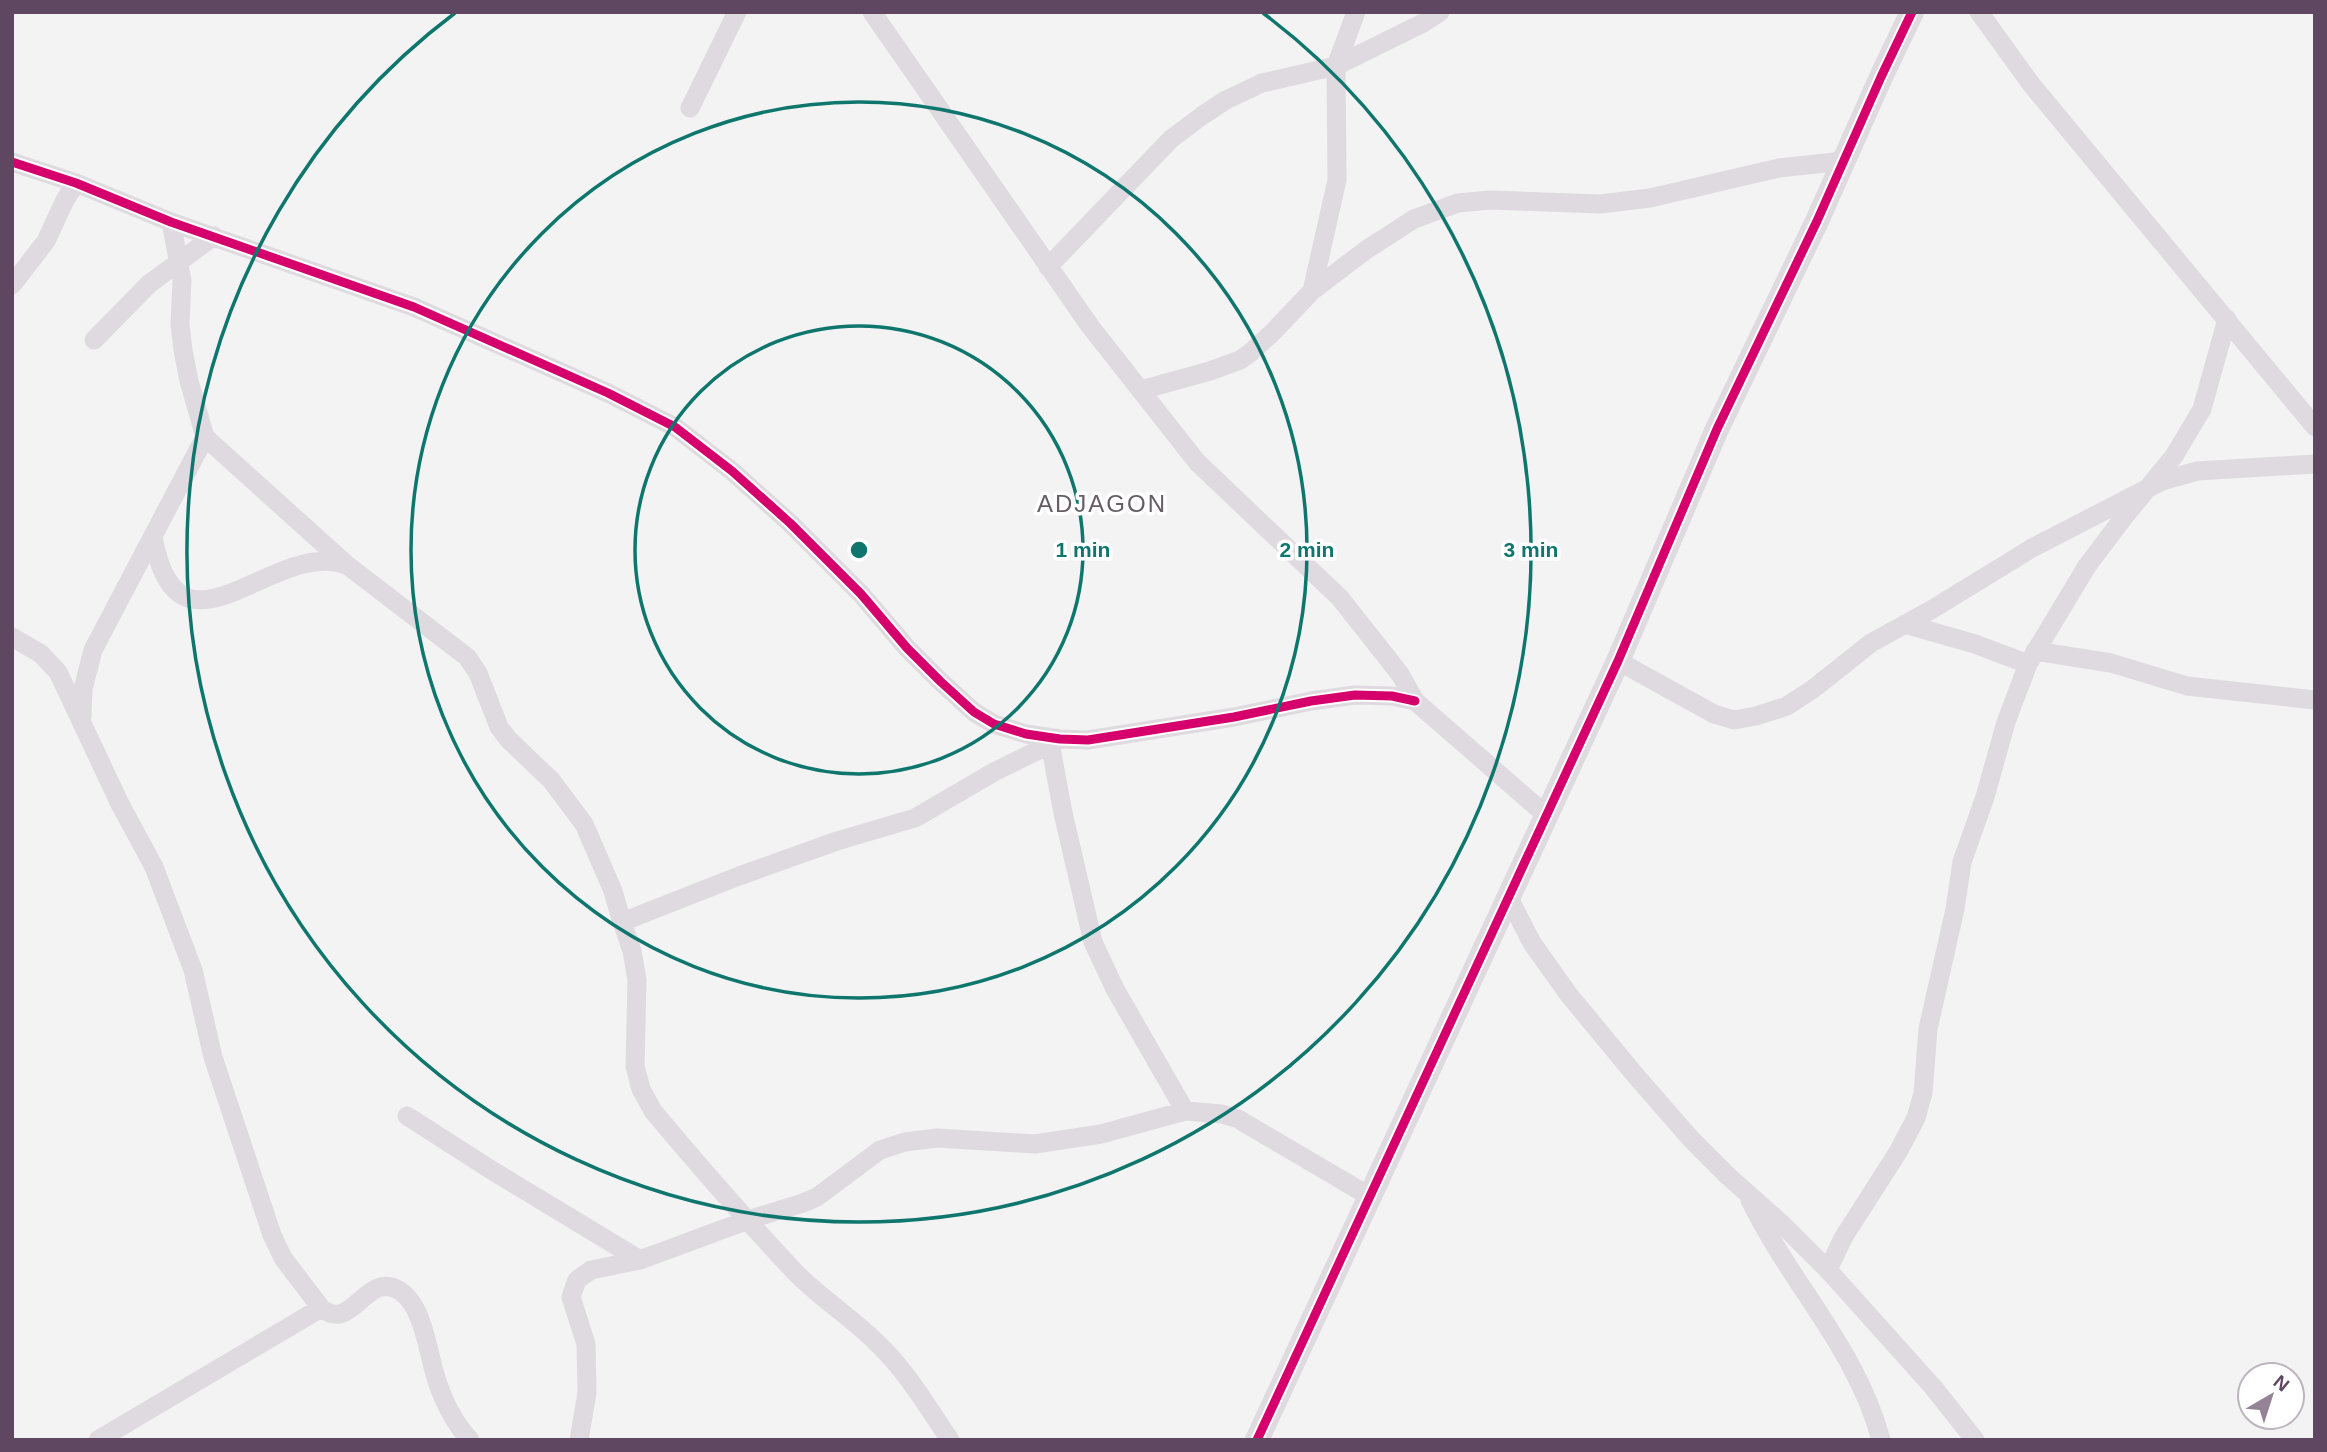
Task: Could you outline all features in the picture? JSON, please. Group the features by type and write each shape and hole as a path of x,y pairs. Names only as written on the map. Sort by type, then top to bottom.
{"street":[{"path":"690,108 737,12"},
{"path":"872,12 1090,326 1198,462 1340,598 1399,674 1415,701 1546,815"},
{"path":"1312,291 1337,180 1336,66 1356,12"},
{"path":"1048,267 1171,139 1226,100 1262,83 1336,66 1440,12"},
{"path":"1257,1440 1618,661 1717,429 1912,12"},
{"path":"1979,12 2031,84 2315,427"},
{"path":"1141,390 1210,371 1240,359 1265,339 1312,291 1366,250 1414,219 1458,203 1490,200 1600,204 1663,195 1779,168 1844,160"},
{"path":"12,162 76,183 171,222 414,307 608,393 675,427 732,471 790,523 861,594 907,648 974,712 994,724 1055,741 1088,740 1125,736 1355,695 1392,696 1415,701"},
{"path":"12,285 46,241 76,183"},
{"path":"171,222 180,261 183,350 205,437 347,565 467,657 478,673 499,727 551,780 584,824 613,891 632,951 637,980 635,1066 641,1089 653,1111 796,1274 875,1340 895,1361 950,1440"},
{"path":"94,340 133,299 214,236"},
{"path":"1828,1270 1843,1238 1898,1152 1916,1118 1923,1093 1928,1029 1955,909 1962,862 1985,797 2006,722 2032,658 2087,566 2146,488 2174,456 2196,421 2202,409 2227,319"},
{"path":"82,721 83,689 93,650 205,437"},
{"path":"1618,661 1714,715 1734,720 1756,716 1787,706 1871,643 2032,548 2146,488 2197,471 2315,464"},
{"path":"153,537 160,565 169,583 181,595 198,602 231,593 300,564 333,560 347,565"},
{"path":"1905,624 2032,658 2111,663 2188,686 2315,700"},
{"path":"12,637 41,654 53,666 154,867 188,957 213,1057 272,1235 283,1258 328,1314 340,1315 371,1291 383,1287 394,1287 403,1293 413,1303 419,1315 438,1386 448,1409 470,1440"},
{"path":"622,922 836,841 915,818 994,772 1055,741"},
{"path":"1055,741 1063,813 1093,942 1115,989 1185,1111"},
{"path":"1509,898 1532,943 1569,995 1691,1139 1828,1270 1933,1387 1976,1440"},
{"path":"579,1440 587,1393 586,1344 571,1297 577,1280 591,1270 640,1260 817,1197 880,1150 905,1142 937,1138 1035,1144 1101,1134 1185,1111 1223,1114 1238,1119 1368,1196"},
{"path":"407,1116 640,1260"},
{"path":"1746,1193 1765,1231 1844,1350 1863,1385 1881,1440"},
{"path":"98,1440 321,1308"}],"cycle path":[{"path":"1257,1440 1618,661 1717,429 1817,221 1912,12"},
{"path":"12,162 76,183 171,222 414,307 608,393 675,427 732,471 790,523 861,594 907,648 940,681 974,712 994,724 1026,734 1088,740 1355,695 1392,696 1415,701"}],"district":[{"name":"ADJAGON","path":"1102,504"}]}
